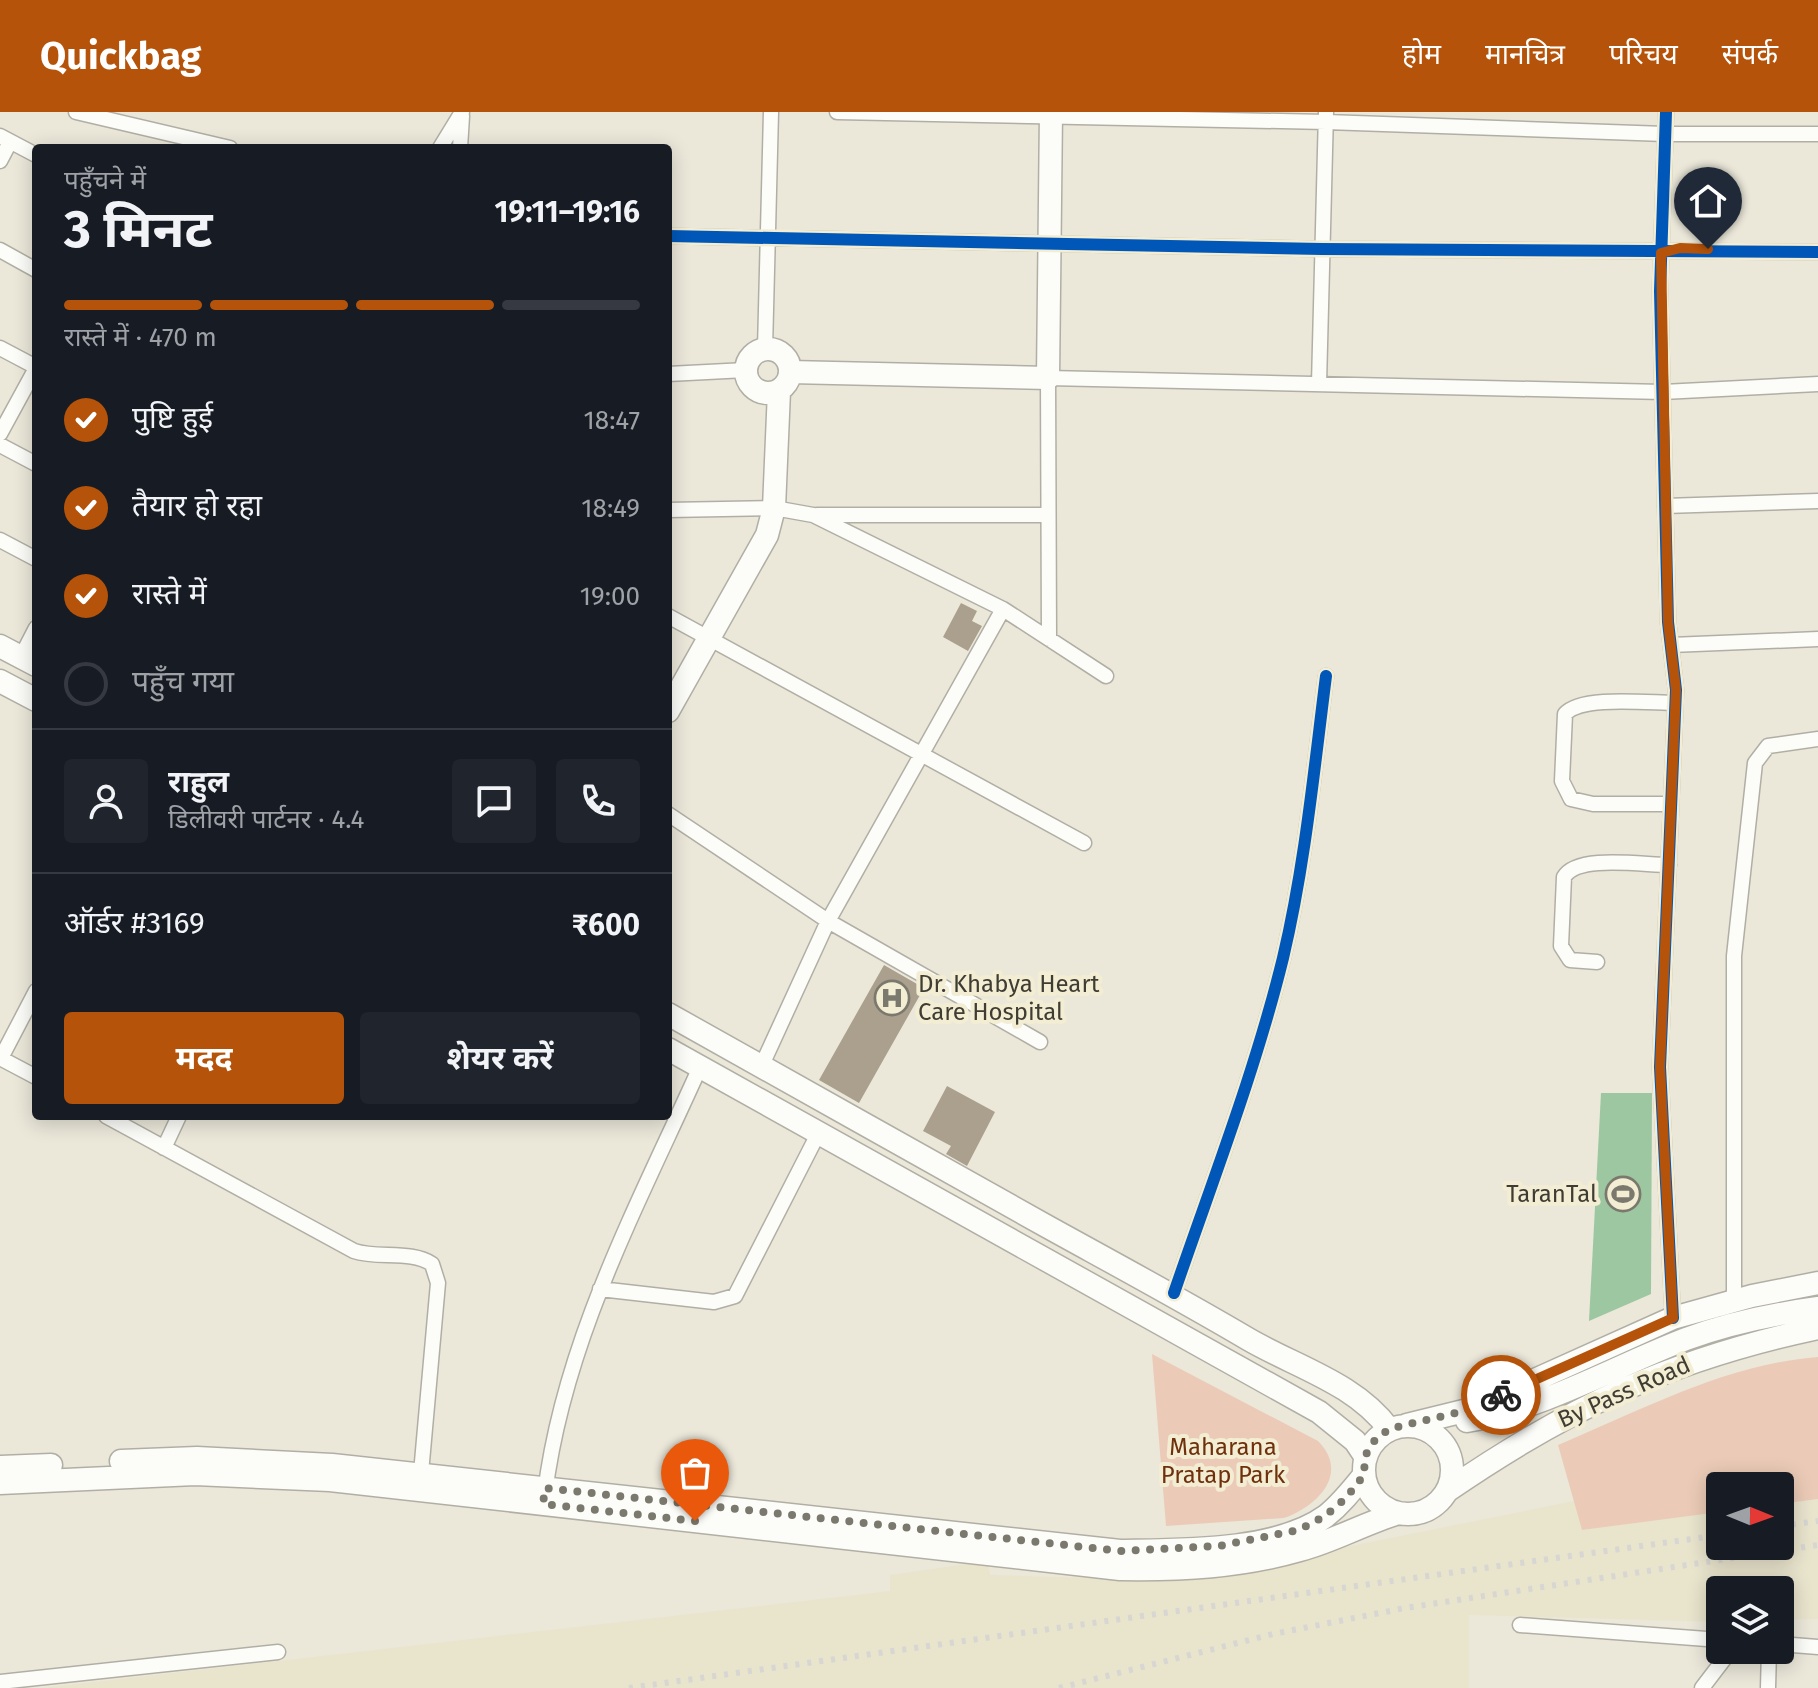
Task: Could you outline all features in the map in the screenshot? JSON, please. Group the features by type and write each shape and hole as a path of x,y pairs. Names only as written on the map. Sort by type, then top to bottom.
{"main road":[{"path":"672,704 767,535 774,508 784,381 780,352 765,349 751,356 746,370 756,390 784,381 1048,378 1051,114"},
{"path":"0,646 28,661"},
{"path":"0,681 32,698"},
{"path":"672,1016 1047,1227 1174,1293 1251,1340 1342,1386 1368,1405 1445,1447 1449,1483"},
{"path":"672,1051 1319,1412 1355,1441 1365,1466 1370,1492 1382,1506 1399,1513"},
{"path":"0,1483 195,1474 263,1475 544,1496 1120,1551 1219,1546 1299,1530 1325,1516 1346,1498 1365,1466 1375,1440 1407,1427 1468,1410 1673,1318 1818,1283"},
{"path":"1407,1427 1522,1407 1598,1379 1686,1339 1734,1323 1818,1308"},
{"name":"By Pass Road","path":"1449,1483 1566,1415 1690,1362 1818,1328"},
{"path":"0,1467 197,1458 421,1473 544,1496 1105,1567 1172,1570 1218,1567 1302,1550 1399,1513 1417,1513 1434,1505 1449,1483 1598,1379"}],"street":[{"path":"76,112 213,144"},
{"path":"442,144 462,112"},
{"path":"460,144 462,112"},
{"path":"765,349 771,112"},
{"path":"837,112 1326,117 1665,134 1818,134"},
{"path":"1666,112 1661,253 1663,392 1675,703 1660,1067 1673,1318"},
{"path":"1319,384 1326,117"},
{"path":"0,161 5,139 32,153"},
{"path":"672,236 1050,241 1322,249 1661,253 1680,248 1818,252"},
{"path":"0,250 32,268"},
{"path":"0,348 32,366"},
{"path":"672,374 746,370"},
{"path":"0,434 32,375"},
{"path":"1049,639 1048,378 1663,392 1818,384"},
{"path":"0,445 32,462"},
{"path":"1665,506 1818,501"},
{"path":"672,510 774,508 813,515 1048,515"},
{"path":"813,515 1003,609 1106,676"},
{"path":"0,540 32,557"},
{"path":"762,1065 828,921 1003,609"},
{"path":"672,618 1084,843"},
{"path":"1671,645 1818,639"},
{"path":"1174,1293 1246,1087 1283,959 1303,863 1326,676"},
{"path":"1671,804 1593,804 1571,799 1562,781 1564,728 1565,714 1577,704 1675,703"},
{"path":"1734,1301 1734,956 1755,763 1758,754 1768,746 1818,739"},
{"path":"672,817 828,921 1040,1042"},
{"path":"1597,962 1570,960 1561,946 1564,877 1569,869 1585,864 1669,865"},
{"path":"32,998 0,1058 32,1075"},
{"path":"544,1496 570,1371 600,1289 700,1067"},
{"path":"113,1120 354,1251 367,1256 416,1258 432,1264 438,1283 421,1473"},
{"path":"164,1148 177,1120"},
{"path":"600,1289 714,1302 735,1296 819,1132"},
{"path":"1690,1362 1818,1338"},
{"path":"1520,1625 1706,1639"},
{"path":"1794,1645 1818,1647"},
{"path":"0,1682 278,1652"},
{"path":"1702,1688 1720,1664"},
{"path":"1768,1688 1769,1664"}],"shaded area":[{"name":"TaranTal","path":"1601,1093 1652,1093 1651,1294 1589,1321"},
{"path":"1818,1499 1818,1619 1794,1620 1794,1576 1706,1576 1706,1622 1469,1615 1469,1688 42,1688 890,1591 890,1575 988,1561 990,1575 1129,1579 1326,1551 1574,1501 1582,1530 1706,1514 1706,1560 1794,1560 1794,1502"}],"green space":[{"name":"Maharana Pratap Park","path":"1152,1354 1318,1441 1331,1465 1326,1487 1318,1497 1297,1513 1284,1518 1166,1526"},
{"path":"1818,1357 1818,1499 1794,1502 1794,1472 1706,1472 1706,1514 1582,1530 1558,1445 1685,1390 1784,1361"}],"building":[{"path":"961,603 977,611 972,621 982,626 968,651 943,637"},
{"path":"884,965 924,988 859,1103 819,1080"},
{"path":"947,1086 995,1112 967,1166 946,1154 951,1146 923,1131"}],"railway":[{"path":"1794,1524 1818,1521"},
{"path":"629,1688 1706,1537"},
{"path":"1059,1688 1273,1634 1405,1608 1818,1545"}],"cycle path":[{"path":"1666,112 1660,291 1668,622 1676,690 1660,1067 1673,1318"},
{"path":"672,236 1322,249 1818,252"},
{"path":"1174,1293 1246,1085 1283,958 1303,853 1326,676"}],"way so far":[{"path":"695,1521 543,1504 545,1488 1120,1551 1219,1546 1299,1530 1325,1516 1346,1498 1364,1475 1365,1456 1375,1440 1389,1429 1468,1410 1501,1395"}],"place":[{"name":"Dr. Khabya Heart Care Hospital","path":"892,998"},
{"name":"TaranTal","path":"1623,1194"}],"route":[{"path":"1501,1395 1673,1318 1660,1067 1676,690 1668,622 1661,253 1680,248 1708,249"}]}
